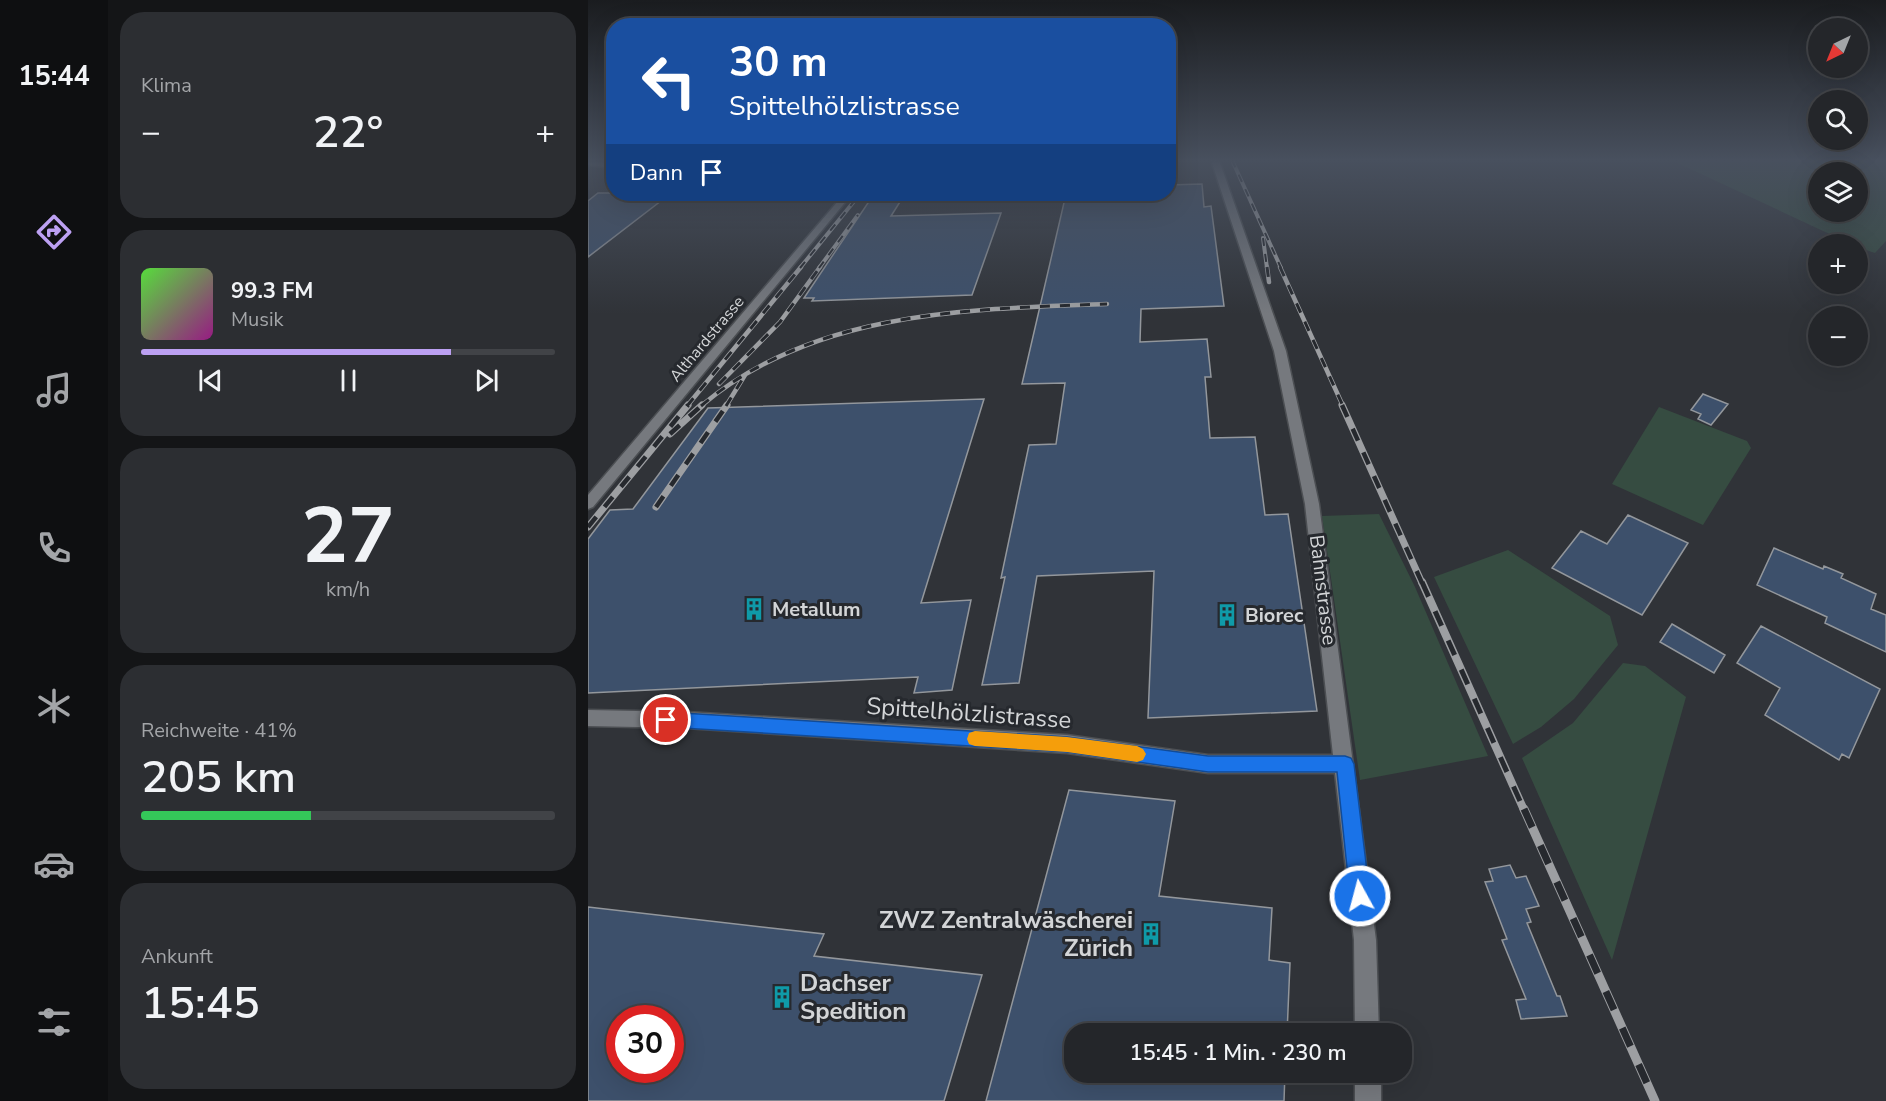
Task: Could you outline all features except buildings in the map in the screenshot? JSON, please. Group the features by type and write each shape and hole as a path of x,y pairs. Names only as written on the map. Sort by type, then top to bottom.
{"street":[{"name":"Althardstrasse","path":"588,504 834,211"},
{"name":"Bahnstrasse","path":"1232,211 1280,351 1312,504 1365,940 1367,1023"},
{"name":"Spittelhölzlistrasse","path":"588,718 686,720 1067,744 1208,764 1345,764"},
{"path":"1368,1083 1368,1101"}],"green space":[{"path":"1781,211 1808,211 1808,222 1868,222 1868,211 1886,211 1886,241 1875,253 1868,251 1868,234 1830,234"},
{"path":"1659,407 1747,441 1751,448 1703,525 1612,484"},
{"path":"1379,514 1415,587 1488,756 1360,780 1322,516"},
{"path":"1508,550 1610,616 1618,645 1574,699 1541,727 1513,744 1434,577"},
{"path":"1623,663 1645,666 1686,697 1612,960 1522,758 1573,723"}],"railway":[{"path":"800,268 846,211"},
{"path":"1255,211 1281,268"},
{"path":"819,268 858,215"},
{"path":"1263,238 1267,268"},
{"path":"687,406 801,267"},
{"path":"719,384 780,322 820,267"},
{"path":"1267,267 1269,282"},
{"path":"1280,267 1343,406"},
{"path":"745,375 792,351 842,333 894,321 947,313 1107,304"},
{"path":"701,406 745,375"},
{"path":"726,406 745,375"},
{"path":"588,527 688,405"},
{"path":"670,434 702,405"},
{"path":"656,507 727,405"},
{"path":"1342,405 1422,583"},
{"path":"1422,582 1524,810"},
{"path":"1524,809 1655,1101"}],"slow traffic":[{"path":"975,739 1067,744 1137,754"}],"place":[{"name":"Metallum","path":"754,609"},
{"name":"Biorec","path":"1227,615"},
{"name":"ZWZ Zentralwäscherei Zürich","path":"1151,934"},
{"name":"Dachser Spedition","path":"782,997"}],"route":[{"path":"666,720 1067,744 1208,764 1345,764 1360,896"}]}
